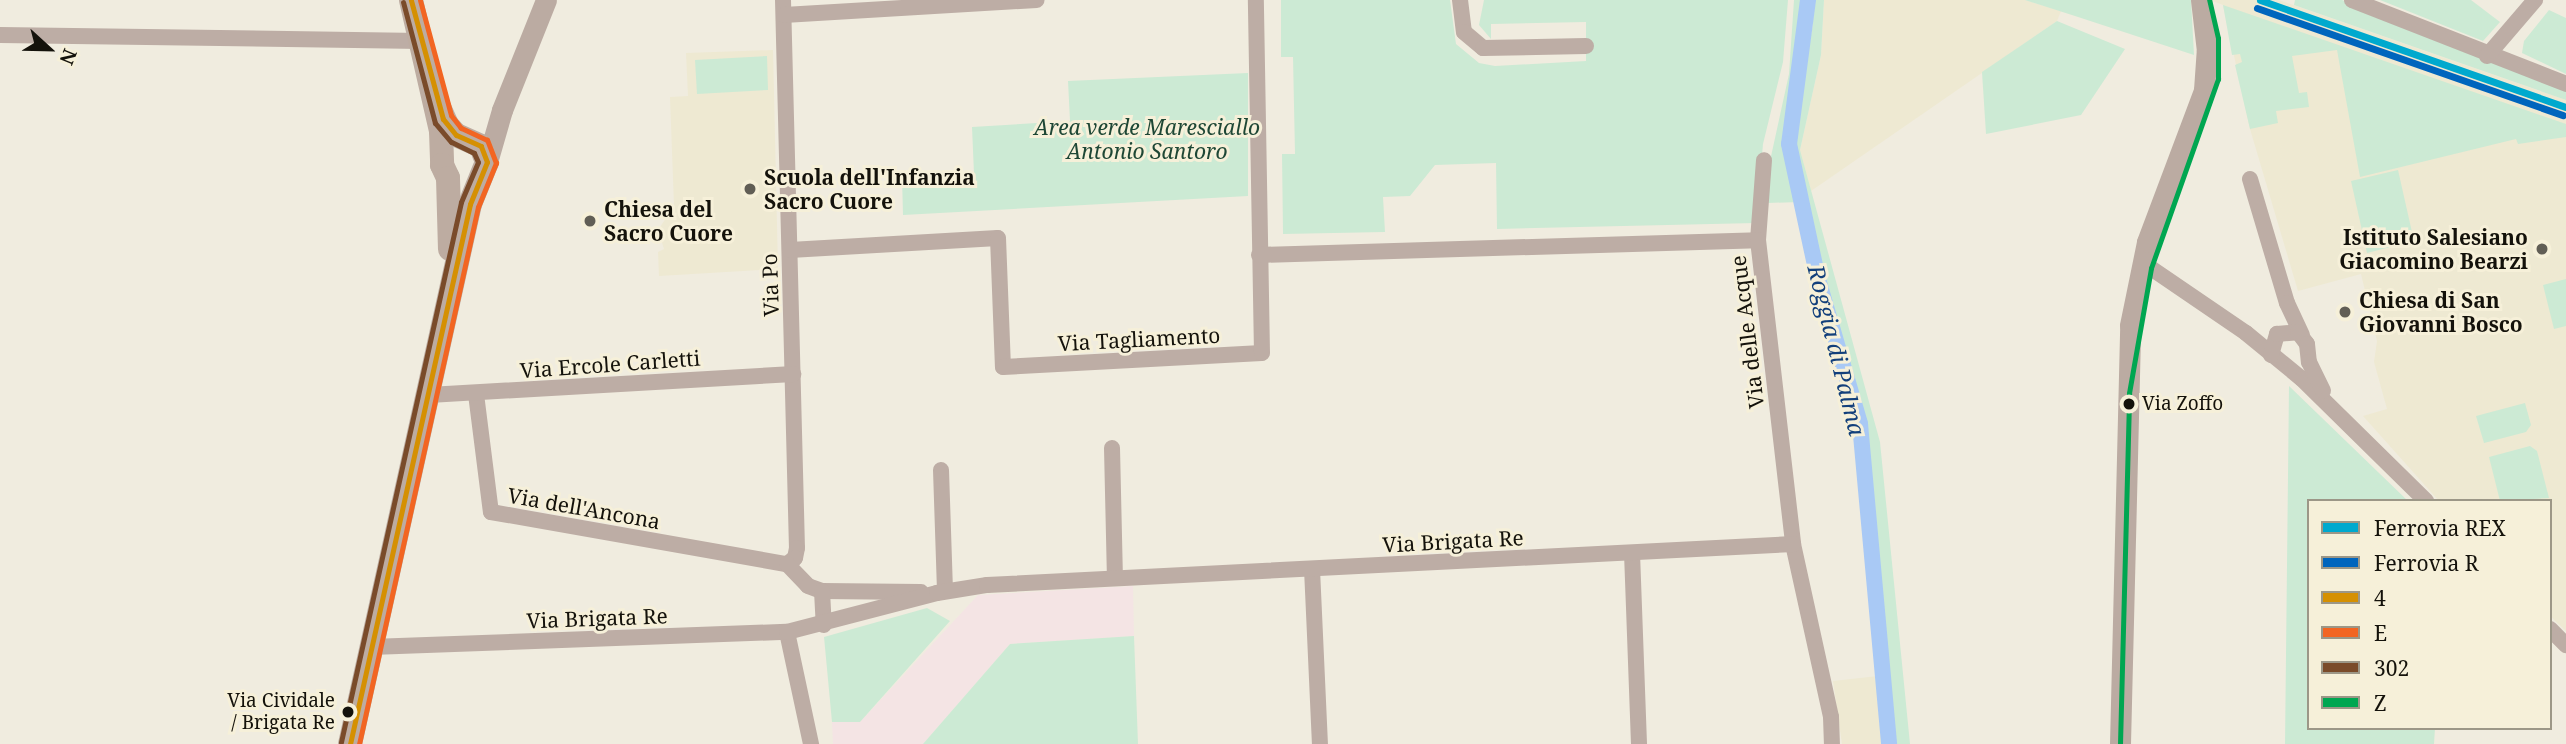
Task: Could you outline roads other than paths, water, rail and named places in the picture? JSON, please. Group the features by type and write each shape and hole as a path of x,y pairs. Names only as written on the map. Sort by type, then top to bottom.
{"main road":[{"path":"411,0 433,93 445,168 449,309"},
{"path":"350,744 482,171 481,146 464,139 447,125 433,93"},
{"path":"445,168 452,142 464,139"},
{"path":"445,168 462,184 482,171"}],"street":[{"path":"482,171 502,110 546,0"},
{"path":"783,8 1037,0"},
{"name":"Via Tagliamento","path":"790,250 998,238 1003,367 1262,353 1256,0"},
{"path":"1460,0 1464,32 1483,48 1586,46"},
{"path":"2120,744 2129,393 2147,265 2204,90 2207,51 2201,0"},
{"path":"2147,265 2211,106 2220,54 2209,0"},
{"path":"2352,0 2487,56 2566,84"},
{"path":"2487,56 2535,0"},
{"name":"Via Po","path":"783,8 797,548 795,558 787,564"},
{"path":"0,35 367,41 419,33"},
{"path":"464,139 482,133 502,110"},
{"path":"1758,240 1765,160"},
{"path":"2250,179 2287,303 2302,335 2318,384 2340,413"},
{"name":"Via delle Acque","path":"1259,255 1758,240 1793,544 1831,717 1832,744"},
{"path":"2147,265 2246,333 2340,413 2424,499"},
{"path":"2271,355 2287,303"},
{"path":"2246,333 2277,334 2289,330 2302,335"},
{"path":"2286,367 2295,366 2307,354"},
{"name":"Via Ercole Carletti","path":"429,395 793,374"},
{"name":"Via dell'Ancona","path":"476,394 491,512 787,564"},
{"path":"1112,448 1115,578"},
{"path":"940,470 941,592"},
{"name":"Via Brigata Re","path":"822,591 941,592 1115,578 1793,544"},
{"path":"1632,553 1639,744"},
{"path":"787,564 802,581 822,591 824,625"},
{"path":"1312,569 1320,744"},
{"path":"878,591 880,609"},
{"name":"Via Brigata Re","path":"371,647 787,632 824,625 941,592"},
{"path":"2552,630 2566,645"},
{"path":"787,632 811,744"}],"waterway":[{"name":"Roggia di Palma","path":"1808,0 1789,144 1818,279 1860,424 1889,744"}],"rail line":[{"name":"REX","path":"2260,0 2566,107"},
{"name":"R","path":"2257,8 2563,115"}],"place":[{"name":"Scuola dell'Infanzia Sacro Cuore","path":"750,189"},
{"name":"Chiesa del Sacro Cuore","path":"590,221"},
{"name":"Istituto Salesiano Giacomino Bearzi","path":"2542,249"},
{"name":"Chiesa di San Giovanni Bosco","path":"2345,312"},
{"name":"Via Zoffo","path":"2129,404"},
{"name":"Via Cividale / Brigata Re","path":"348,712"}],"park label":[{"name":"Area verde Maresciallo Antonio Santoro","path":"1147,139"}]}
